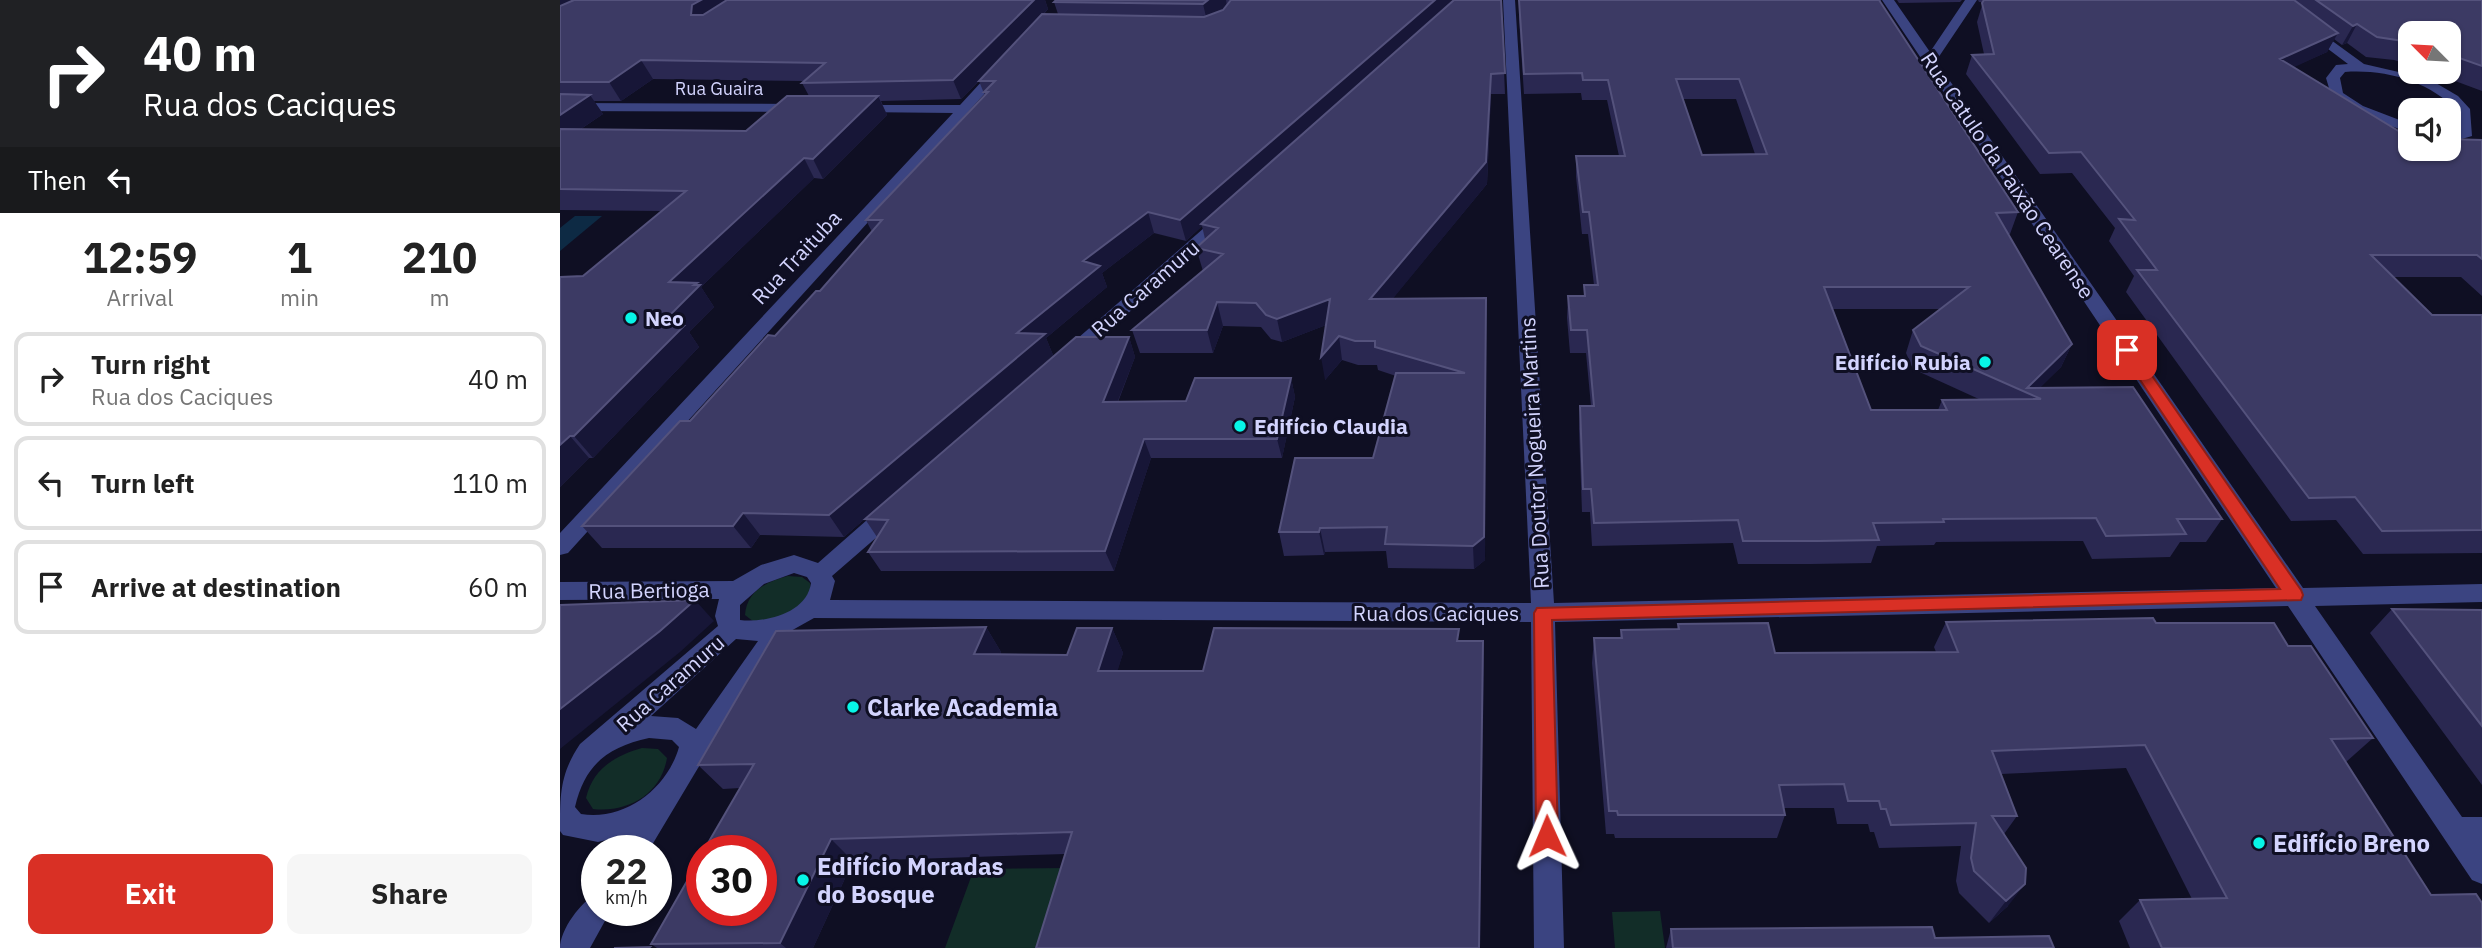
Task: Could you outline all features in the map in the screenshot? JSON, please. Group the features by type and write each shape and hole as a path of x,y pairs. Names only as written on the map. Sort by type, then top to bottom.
{"street":[{"name":"Rua Doutor Nogueira Martins","path":"1509,0 1543,613 1549,948"},
{"name":"Rua Catulo da Paixão Cearense","path":"1888,0 2294,595 2469,830 2482,870"},
{"path":"1930,61 1970,0"},
{"path":"2269,0 2358,65"},
{"name":"Rua Traituba","path":"560,547 1016,53"},
{"path":"2398,125 2358,109 2337,95 2333,78 2341,68 2358,65 2397,73 2449,98"},
{"name":"Rua Guaira","path":"560,107 810,108"},
{"path":"2461,107 2467,122 2465,136 2461,137"},
{"path":"838,108 963,109"},
{"path":"2461,146 2473,154"},
{"name":"Rua Caramuru","path":"1058,365 1244,201"},
{"path":"821,573 904,501"},
{"path":"737,590 754,577 784,566 810,566 821,573 824,583 820,596 810,609"},
{"name":"Rua Caramuru","path":"737,590 727,605 725,618 731,629 746,634 780,628 810,609"},
{"name":"Rua Bertioga","path":"560,591 737,590"},
{"name":"Rua dos Caciques","path":"810,609 1543,613 2482,593"},
{"path":"642,835 690,759 780,628"},
{"name":"Rua Caramuru","path":"581,762 731,629"},
{"path":"608,738 649,727 678,729 693,744 690,759"},
{"path":"581,762 565,786 560,810 573,826 599,829 632,820 664,800"},
{"path":"560,780 581,762"},
{"path":"572,948 586,926"}],"green space":[{"path":"788,576 802,577 810,583 811,594 787,617 754,622 745,615 749,600 759,589"},
{"path":"642,748 658,749 667,758 658,782 650,791 630,804 618,808 593,809 586,798 599,772 622,755"},
{"path":"1071,868 1048,948 945,948 974,869"},
{"path":"1660,911 1665,948 1615,948 1612,912"}],"water":[{"path":"575,216 602,216 560,251 560,228"}],"building":[{"path":"574,0 701,0 692,5 691,15 703,15 727,0 1034,0 953,80 802,83 825,63 641,60 609,82 560,82 560,6"},
{"path":"1208,0 1203,4 1054,2"},
{"path":"1231,0 1435,0 1180,220 1148,212 1083,261 1100,266 1017,333 1045,334 829,515 743,513 733,526 582,526 680,421 690,421 768,335 775,336 816,291 820,291 882,220 866,220 988,92 984,92 995,81 979,81 1042,14 1204,17 1223,10"},
{"path":"1454,0 1501,0 1505,73 1491,74 1486,162 1370,299 1486,298 1484,537 1473,546 1385,544 1387,527 1279,532 1295,458 1373,458 1396,373 1465,373 1375,347 1375,341 1355,341 1339,336 1321,357 1330,299 1277,319 1266,315 1256,303 1217,302 1207,330 1132,330 1223,254 1196,248 1218,228 1201,224"},
{"path":"1519,0 1879,0 2018,212 1996,213 2072,344 2027,388 2133,387 2222,519 2177,519 2186,534 2106,536 2096,518 1943,519 1944,522 1873,523 1879,540 1818,541 1743,541 1738,520 1594,523 1591,489 1583,489 1580,406 1594,406 1587,330 1571,330 1568,296 1585,296 1584,285 1598,285 1589,212 1583,212 1576,156 1625,156 1608,80 1583,80 1582,73 1524,74","holes":["1676,79 1739,79 1767,154 1702,155","1824,287 1969,287 1913,330 1921,346 2041,399 1942,400 1947,410 1871,410"]},
{"path":"1984,0 2294,0 2338,33 2280,59 2398,131 2398,161 2461,161 2461,139 2482,140 2482,259 2477,255 2371,255 2432,315 2482,315 2482,530 2382,531 2355,497 2309,498 2137,270 2157,270 2119,219 2135,220 2081,152 2049,153 1972,55 1994,54 1982,3"},
{"path":"2316,0 2482,0 2482,66 2461,59 2461,21 2398,21 2398,40 2377,37 2357,24 2353,26"},
{"path":"560,94 590,95 560,115"},
{"path":"787,96 878,96 813,159 804,158 669,282 700,285 660,325 684,326 574,436 570,436 560,445 560,277 583,276 686,191 560,189 560,129 746,131"},
{"path":"1076,337 1129,337 1103,402 1186,401 1195,378 1291,378 1277,439 1144,439 1105,551 868,552 888,520 865,519"},
{"path":"695,600 660,631 560,709 560,605"},
{"path":"2392,609 2482,610 2482,726"},
{"path":"2153,618 2156,623 2274,623 2288,646 2311,646 2373,738 2331,739 2431,895 2476,894 2482,903 2482,948 2162,948 2140,900 2227,898 2145,745 1992,751 2017,816 1992,816 2026,868 2025,884 2006,901 1974,871 1971,858 1976,823 1891,825 1886,809 1881,809 1879,801 1848,801 1844,784 1779,785 1785,815 1618,815 1617,811 1609,811 1594,638 1622,638 1621,630 1679,629 1678,624 1768,623 1775,653 1958,652 1946,622"},
{"path":"986,627 974,654 1067,655 1077,628 1112,628 1098,671 1203,671 1214,628 1459,629 1457,641 1483,641 1479,948 1036,948 1072,832 831,839 780,943 651,944 661,926 672,926 672,907 686,883 686,926 777,926 777,835 713,835 754,764 698,765 776,631"},
{"path":"1932,927 1935,938 2049,936 2054,948 1673,948 1671,929"}],"place":[{"name":"Neo","path":"631,318"},
{"name":"Edifício Rubia","path":"1985,362"},
{"name":"Edifício Claudia","path":"1240,426"},
{"name":"Clarke Academia","path":"853,707"},
{"name":"Edifício Breno","path":"2259,843"},
{"name":"Edifício Moradas do Bosque","path":"803,880"}],"route":[{"path":"1547,836 1543,613 2294,595 2127,350"}]}
